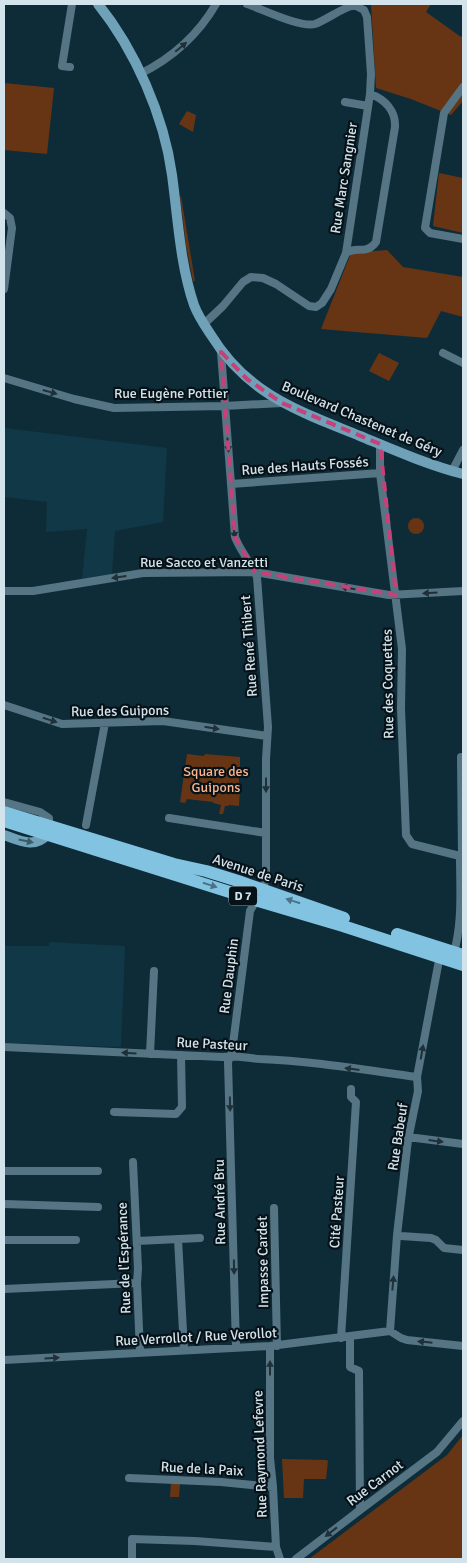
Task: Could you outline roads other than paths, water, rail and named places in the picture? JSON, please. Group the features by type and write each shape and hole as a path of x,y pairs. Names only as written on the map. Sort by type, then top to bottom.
{"main road":[{"name":"Avenue de Paris","path":"4,812 48,831 121,857 258,895 453,956"},
{"name":"Avenue de Paris","path":"4,821 48,831"}],"street":[{"path":"70,67 62,66 72,4"},
{"name":"Boulevard Chastenet de Géry","path":"98,4 126,44 159,120 167,148 180,244 194,306 221,352 247,378 282,403 424,462 463,474"},
{"path":"140,74 162,62 186,43 206,21 216,4"},
{"path":"247,4 303,24 314,24 354,4 364,10 368,18 371,74 370,94"},
{"path":"463,87 444,112 425,228 430,233 463,239"},
{"name":"Rue Marc Sangnier","path":"204,324 223,306 243,282 251,277 263,278 276,284 309,306 316,307 322,303 331,289 346,254 370,94 386,104 395,118 390,163 376,242 368,249 351,250 346,254"},
{"name":"Rue Marc Sangnier","path":"345,102 368,106"},
{"path":"4,213 10,218 12,228 4,289"},
{"name":"Rue René Thibert","path":"221,352 234,537 249,559 257,576 268,727 266,873 258,895"},
{"path":"443,353 463,363"},
{"name":"Rue Eugène Pottier","path":"4,378 74,399 114,408 282,403"},
{"name":"Rue des Coquettes","path":"380,444 380,473 402,649 401,708 406,835 412,844 462,856"},
{"path":"452,470 463,450"},
{"name":"Rue des Hauts Fossés","path":"231,484 380,473"},
{"name":"Rue Sacco et Vanzetti","path":"4,591 33,591 143,573 255,572 396,595 463,591"},
{"name":"Rue des Guipons","path":"4,705 62,724 163,721 267,736"},
{"path":"86,825 105,723"},
{"name":"Rue Babeuf","path":"390,1331 397,1235 408,1137 418,1091 417,1078 458,939 462,856 461,757"},
{"name":"Avenue de Paris","path":"4,802 40,812 49,818 48,831"},
{"path":"170,818 266,833"},
{"path":"4,835 32,843 39,842 48,831"},
{"name":"Rue Dauphin","path":"230,1056 250,911 258,895"},
{"path":"150,1054 154,971"},
{"name":"Rue Pasteur","path":"4,1047 285,1060 417,1078"},
{"path":"114,1112 176,1114 182,1107 181,1055"},
{"name":"Rue André Bru","path":"230,1056 228,1062 236,1347"},
{"name":"Cité Pasteur","path":"351,1089 351,1097 356,1102 346,1337 350,1367 359,1371 360,1510"},
{"path":"408,1137 463,1144"},
{"name":"Rue de l'Espérance","path":"133,1162 140,1352"},
{"path":"4,1171 98,1171"},
{"path":"4,1204 98,1207"},
{"name":"Impasse Cardet","path":"273,1346 274,1208"},
{"path":"401,1236 431,1238 444,1248 463,1250"},
{"path":"137,1241 200,1238"},
{"path":"178,1239 184,1350"},
{"path":"4,1240 76,1240"},
{"path":"4,1289 137,1283"},
{"path":"390,1331 407,1340 463,1346"},
{"name":"Rue Verrollot / Rue Verollot","path":"4,1360 273,1346 390,1331"},
{"name":"Rue Raymond Lefevre","path":"273,1346 270,1458 274,1487 276,1547 280,1559"},
{"name":"Rue Carnot","path":"296,1559 437,1452 463,1421"},
{"name":"Rue de la Paix","path":"129,1478 221,1482 274,1487"},
{"path":"132,1559 132,1540 195,1541 276,1547"}],"park label":[{"name":"Square des Guipons","path":"216,780"}]}
